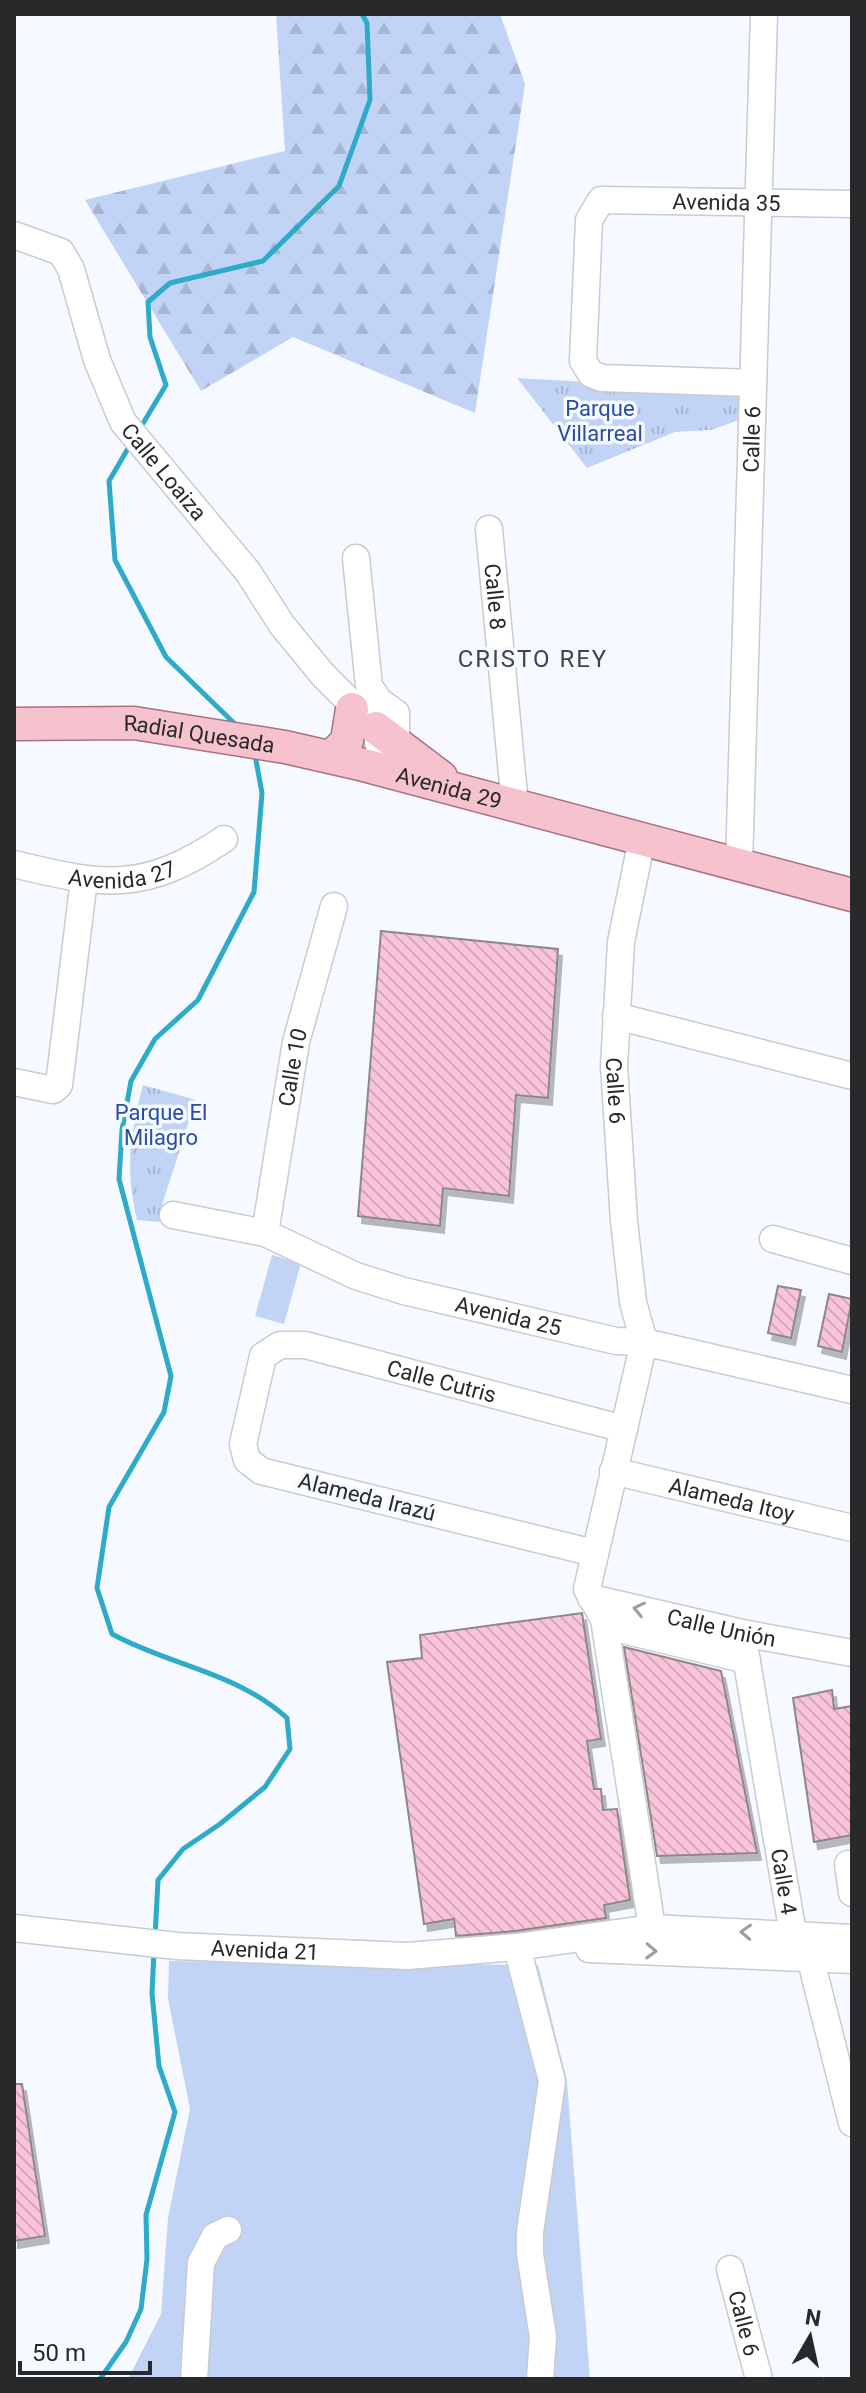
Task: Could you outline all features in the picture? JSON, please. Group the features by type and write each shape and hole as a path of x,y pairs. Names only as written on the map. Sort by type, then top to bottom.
{"main road":[{"name":"Radial Quesada","path":"14,724 134,723 331,757 370,736"},
{"path":"331,757 347,741 370,736"},
{"name":"Avenida 29","path":"370,736 479,797 515,806"},
{"path":"515,806 852,895"}],"street":[{"name":"Calle 6","path":"739,865 764,14"},
{"name":"Avenida 35","path":"753,383 602,378 591,374 583,361 589,220 601,200 852,204"},
{"name":"Calle Loaiza","path":"14,235 61,252 71,269 97,360 123,422 248,572 282,625 370,736"},
{"name":"Calle 8","path":"489,529 515,806"},
{"path":"356,558 369,686 379,701 396,713 370,736"},
{"name":"Avenida 27","path":"14,864 103,882 153,877 177,868 224,839"},
{"name":"Calle 6","path":"642,839 621,942 614,1066 624,1221 633,1302 644,1342"},
{"path":"14,1082 53,1090 59,1085 84,879"},
{"name":"Calle 10","path":"265,1233 296,1042 334,906"},
{"path":"616,1016 852,1076"},
{"name":"Avenida 25","path":"173,1215 265,1233 356,1276 404,1291 616,1341 644,1342 852,1390"},
{"path":"773,1239 852,1261"},
{"path":"644,1342 588,1581 598,1608 652,1928"},
{"name":"Calle Cutris","path":"263,1356 280,1345 305,1345 624,1429"},
{"name":"Alameda Irazú","path":"263,1356 243,1444 247,1460 261,1471 594,1553"},
{"name":"Alameda Itoy","path":"613,1471 852,1528"},
{"name":"Calle Unión","path":"598,1608 852,1653"},
{"name":"Calle Unión","path":"598,1608 619,1629 747,1660"},
{"name":"Calle 4","path":"742,1633 793,1934 810,1957 852,2123"},
{"path":"844,1864 852,1893"},
{"name":"Avenida 21","path":"14,1928 177,1946 407,1956 517,1947 652,1928 852,1938"},
{"path":"517,1947 552,2081 530,2232 530,2254 543,2337 540,2379"},
{"name":"Avenida 21","path":"517,1947 852,1960"},
{"path":"194,2379 201,2263 215,2236 228,2230"},
{"name":"Calle 6","path":"730,2269 759,2379"}],"green space":[{"path":"276,14 500,14 525,84 475,413 293,337 201,391 85,200 285,151"},
{"name":"Parque Villarreal","path":"517,378 744,391 742,419 711,430 675,432 587,468"},
{"name":"Parque El Milagro","path":"143,1085 196,1100 161,1208 160,1222 137,1220 133,1201 130,1168 132,1137"},
{"path":"272,1255 301,1263 284,1324 255,1316"},
{"path":"169,1961 538,1965 567,2081 590,2379 128,2379 161,2314 168,2218 190,2109 168,1999"}],"building":[{"path":"381,931 558,949 548,1098 516,1095 509,1196 443,1188 440,1226 358,1216"},
{"path":"778,1286 801,1290 791,1338 768,1333"},
{"path":"829,1294 852,1299 842,1352 818,1346"},
{"path":"582,1613 601,1739 587,1741 594,1789 601,1789 603,1810 617,1809 630,1900 604,1905 606,1918 515,1931 456,1936 454,1919 424,1924 387,1662 422,1658 420,1635"},
{"path":"624,1647 721,1671 757,1853 657,1856"},
{"path":"832,1690 834,1709 852,1706 852,1835 814,1842 793,1698"},
{"path":"14,2084 22,2084 45,2236 14,2241"}],"waterway":[{"path":"139,430 166,385 150,337 148,302 170,283 263,261 339,186 370,100 367,23 362,14"},
{"path":"130,445 109,481 115,560 166,657 237,726"},
{"path":"155,1937 158,1880 183,1849 265,1787 290,1749 287,1718 267,1702 225,1680 112,1634 97,1588 109,1507 164,1412 171,1376 119,1179 122,1130 131,1081 155,1039 198,1000 254,892 262,793 255,755"},
{"path":"100,2379 126,2342 141,2309 147,2259 146,2215 175,2112 159,2066 152,1993 154,1951"}],"district":[{"name":"CRISTO REY","path":"533,659"}]}
